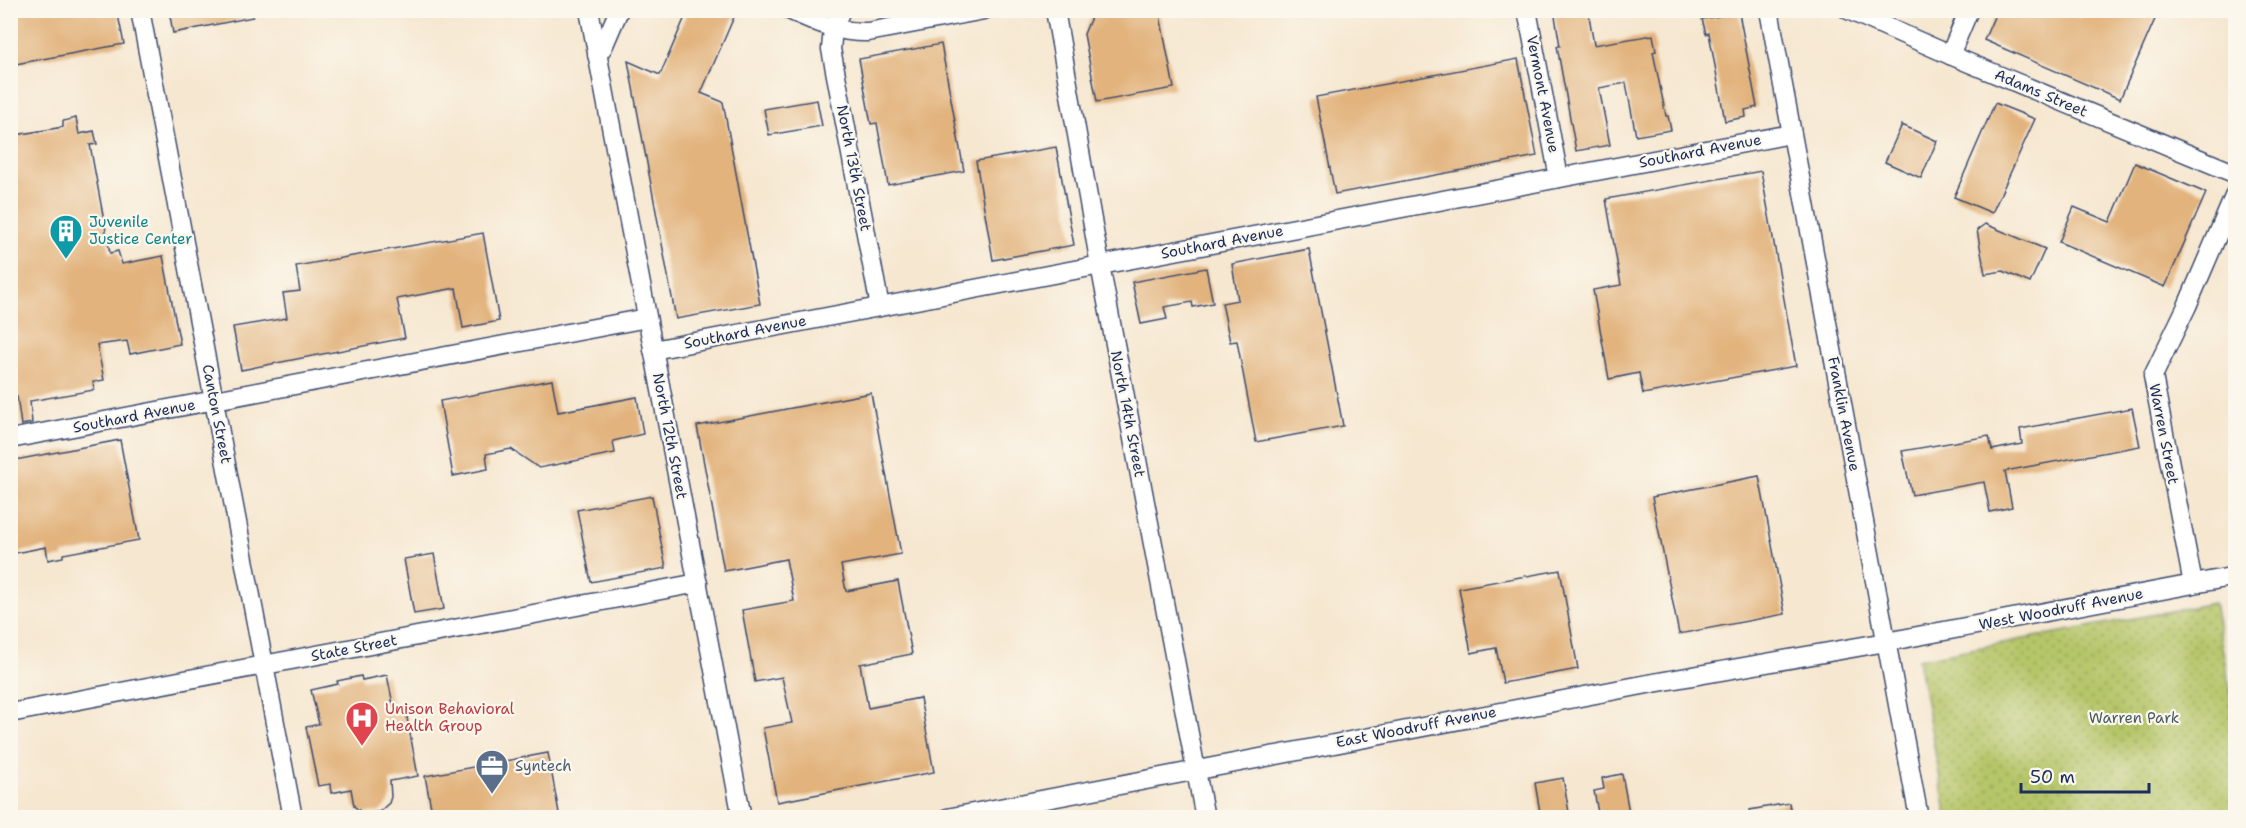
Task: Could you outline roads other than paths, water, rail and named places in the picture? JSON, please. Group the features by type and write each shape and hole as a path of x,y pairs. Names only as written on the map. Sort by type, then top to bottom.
{"street":[{"name":"Canton Street","path":"140,10 293,818"},
{"name":"North 12th Street","path":"589,10 742,818"},
{"path":"597,55 619,10"},
{"path":"789,10 833,29 852,32 868,32 984,10"},
{"path":"833,29 841,10"},
{"name":"North 14th Street","path":"1055,10 1100,265 1205,818"},
{"name":"Vermont Avenue","path":"1527,10 1559,178"},
{"name":"Franklin Avenue","path":"1769,10 1919,818"},
{"name":"Adams Street","path":"1848,10 2235,174"},
{"path":"1950,55 1969,10"},
{"name":"North 13th Street","path":"833,29 831,49 880,307"},
{"name":"Southard Avenue","path":"653,350 1791,134"},
{"name":"Warren Street","path":"2193,584 2153,376 2187,306 2235,192"},
{"name":"Southard Avenue","path":"10,439 647,318"},
{"name":"West Woodruff Avenue","path":"1886,642 2235,576"},
{"name":"State Street","path":"10,713 698,583"},
{"name":"East Woodruff Avenue","path":"947,818 1196,768 1886,642"}],"place":[{"name":"Juvenile Justice Center","path":"66,260"},
{"name":"Unison Behavioral Health Group","path":"362,747"},
{"name":"Syntech","path":"492,795"}],"park label":[{"name":"Warren Park","path":"2134,718"}]}
